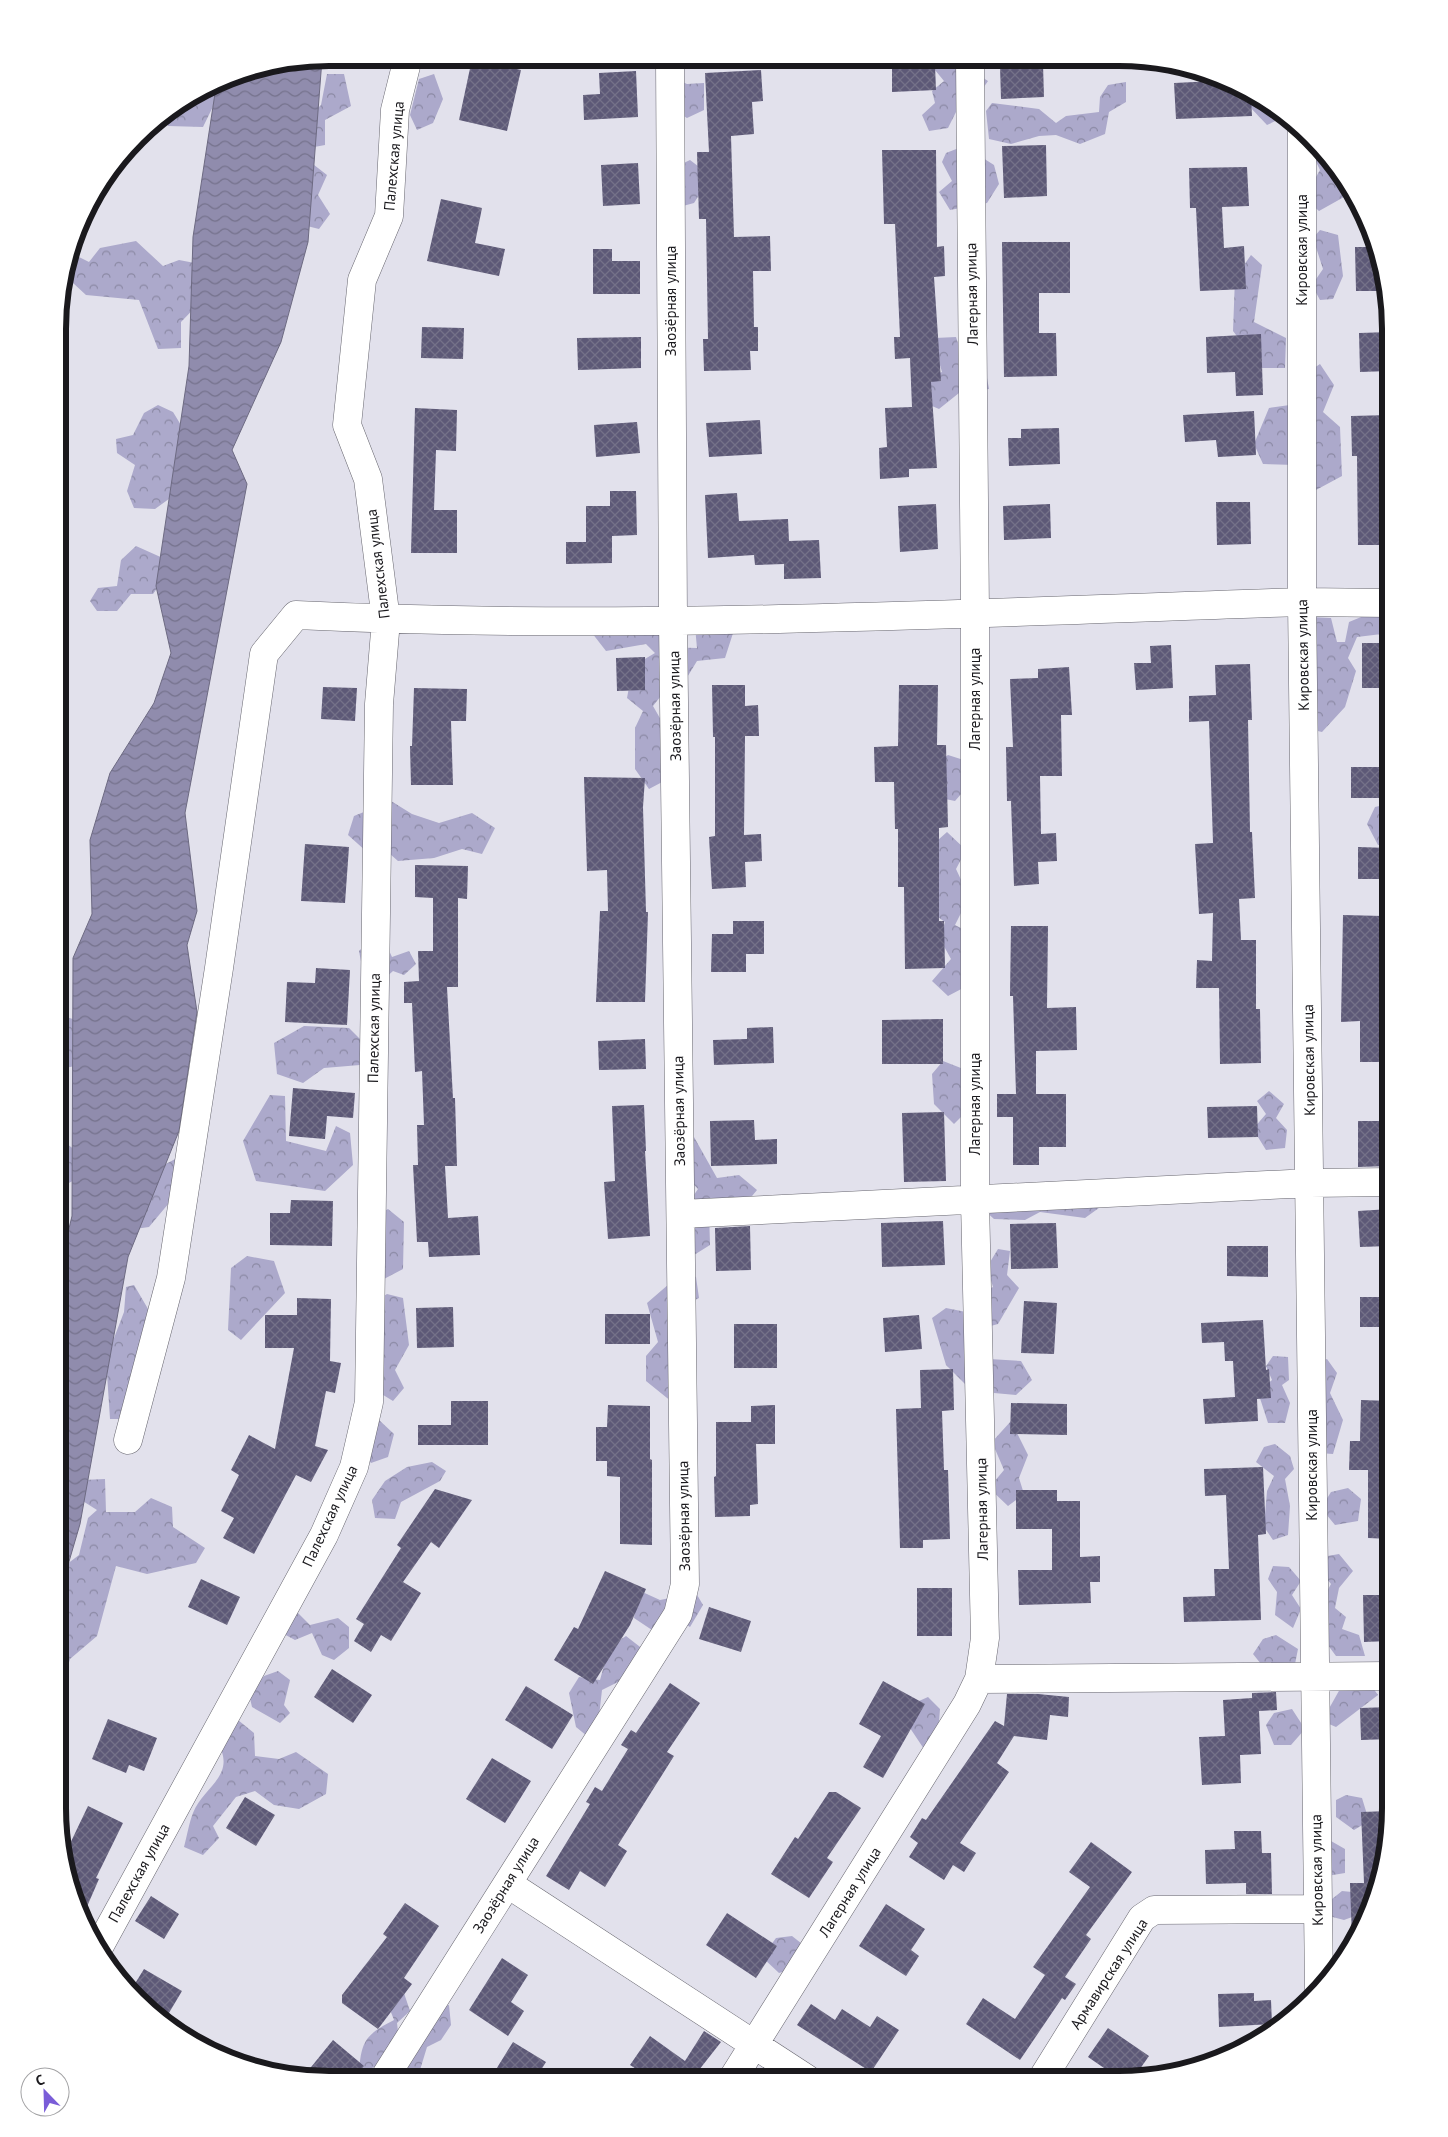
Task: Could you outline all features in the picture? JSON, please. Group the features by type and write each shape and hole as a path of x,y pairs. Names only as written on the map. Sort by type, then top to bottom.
{"street":[{"name":"Палехская улица","path":"102,1941 324,1535 354,1468 369,1402 379,704 386,620 368,479 347,425 362,280 389,216 395,110 406,66"},
{"name":"Заозёрная улица","path":"389,2071 678,1614 685,1584 674,621 670,66"},
{"name":"Лагерная улица","path":"738,2071 967,1704 979,1679 985,1638 976,1201 975,613 970,66"},
{"name":"Кировская улица","path":"1302,140 1302,602 1319,1978"},
{"path":"128,1440 171,1278 219,968 264,654 296,615 386,620 674,621 1302,602 1382,603"},
{"path":"681,1214 976,1201 1310,1183 1382,1182"},
{"path":"979,1679 1382,1676"},
{"path":"508,1884 794,2071"},
{"name":"Армавирская улица","path":"1047,2071 1142,1918 1154,1910 1318,1909"}],"green space":[{"path":"934,66 965,66 988,81 977,97 961,102 948,128 929,131 922,115 935,103 932,91 944,81"},
{"path":"327,74 344,74 351,106 325,120 325,145 309,148 301,125 321,105"},
{"path":"434,74 443,99 433,123 417,130 410,115 419,79"},
{"path":"667,75 687,84 704,83 704,110 687,118 661,103"},
{"path":"1126,82 1126,102 1109,112 1105,134 1080,144 1056,135 1039,136 1011,144 989,139 986,111 992,103 1039,109 1056,123 1066,116 1099,112 1100,97 1108,85"},
{"path":"221,89 203,127 168,126 167,123 183,111"},
{"path":"1251,102 1278,120 1267,125 1249,106"},
{"path":"964,146 994,165 999,184 987,203 950,210 939,192 952,181 942,162 946,153"},
{"path":"1310,148 1337,183 1344,197 1319,211 1304,198 1320,170"},
{"path":"690,160 711,176 694,203 668,210 667,171"},
{"path":"309,161 327,175 318,195 330,214 319,229 299,224"},
{"path":"1320,230 1338,235 1343,276 1333,299 1320,300 1312,285 1323,269 1313,238"},
{"path":"136,241 163,266 179,260 200,264 208,294 181,322 181,348 158,349 139,300 86,295 73,283 70,283 77,256 89,262 100,248"},
{"path":"1251,255 1262,265 1254,322 1286,338 1285,368 1261,368 1233,331 1235,278"},
{"path":"956,337 966,367 987,378 989,389 959,393 939,409 932,406 922,380 942,372 935,348 935,338"},
{"path":"1320,364 1334,385 1323,412 1340,427 1342,476 1316,490 1295,465 1263,464 1254,444 1269,408 1297,404 1308,372"},
{"path":"158,405 173,412 184,430 173,496 155,509 134,508 127,491 135,465 117,453 116,439 133,435 144,413"},
{"path":"136,546 165,559 166,576 153,594 131,594 117,611 97,611 90,601 98,588 117,586 121,560"},
{"path":"1366,615 1382,617 1382,634 1357,637 1348,658 1356,671 1345,707 1322,732 1309,729 1308,617 1331,618 1337,642 1345,642 1349,622"},
{"path":"658,619 660,647 697,648 695,627 734,630 725,658 697,661 683,684 664,692 653,706 665,727 666,780 649,789 635,769 635,728 643,711 627,698 633,666 655,653 646,644 606,651 592,633"},
{"path":"948,755 970,762 969,785 955,801 931,796 926,770"},
{"path":"391,801 412,814 439,823 472,813 495,828 482,854 462,849 434,858 398,861 382,847 367,852 348,835 354,816"},
{"path":"1382,805 1382,845 1378,845 1367,824 1375,807"},
{"path":"947,832 966,850 956,869 969,897 955,925 982,939 967,986 948,996 932,981 951,959 940,939 945,922 932,913 929,848"},
{"path":"370,940 386,944 392,957 409,951 416,964 404,975 393,971 384,979 363,972 359,951"},
{"path":"66,1017 87,1023 85,1064 66,1068"},
{"path":"304,1026 349,1028 365,1044 360,1065 324,1068 303,1083 277,1074 274,1043"},
{"path":"943,1061 966,1070 974,1104 954,1124 934,1104 932,1074"},
{"path":"1269,1091 1284,1104 1276,1118 1287,1130 1285,1148 1266,1150 1253,1129 1266,1114 1257,1101"},
{"path":"270,1095 285,1096 286,1141 326,1151 336,1126 350,1133 353,1165 325,1191 256,1181 243,1141"},
{"path":"669,1134 694,1137 717,1178 739,1175 757,1190 743,1207 709,1210 710,1245 694,1255 687,1205 698,1189 670,1160"},
{"path":"66,1144 79,1153 78,1178 66,1185"},
{"path":"181,1156 179,1191 149,1227 135,1229 158,1168"},
{"path":"1071,1181 1100,1183 1110,1200 1085,1218 1040,1212 1025,1220 994,1219 983,1209 1051,1192"},
{"path":"388,1209 404,1222 403,1269 384,1279 374,1217"},
{"path":"998,1249 1010,1251 1007,1275 1019,1288 998,1324 976,1330 973,1358 1021,1361 1032,1380 1016,1395 972,1391 946,1365 932,1318 946,1308 971,1313 972,1297 993,1287 987,1267"},
{"path":"247,1256 274,1261 285,1293 241,1340 228,1330 231,1268"},
{"path":"673,1268 696,1277 699,1298 676,1310 672,1339 696,1368 696,1390 672,1402 646,1381 646,1356 658,1342 647,1303 669,1284"},
{"path":"134,1285 151,1314 123,1419 110,1419 106,1359 124,1312 126,1287"},
{"path":"387,1294 403,1298 409,1345 395,1370 404,1388 393,1401 375,1390 383,1366 373,1350 374,1302"},
{"path":"1273,1356 1288,1357 1289,1380 1282,1385 1290,1403 1285,1423 1268,1423 1258,1392 1272,1380 1266,1366"},
{"path":"1327,1359 1337,1373 1330,1393 1343,1420 1333,1454 1319,1453 1320,1361"},
{"path":"378,1419 394,1434 388,1457 371,1463 362,1453"},
{"path":"1011,1421 1028,1455 1019,1478 1024,1494 1008,1506 989,1488 1004,1470 992,1442"},
{"path":"1275,1444 1290,1456 1294,1469 1285,1479 1290,1506 1288,1535 1273,1540 1264,1527 1267,1491 1274,1476 1256,1462 1264,1447"},
{"path":"432,1462 446,1471 440,1481 401,1502 395,1519 375,1518 372,1500 385,1481 407,1467"},
{"path":"105,1479 106,1512 135,1512 151,1498 172,1507 173,1527 205,1548 196,1563 147,1574 116,1566 97,1636 70,1659 66,1673 66,1565 79,1555 88,1518 97,1510 78,1498 83,1480"},
{"path":"1348,1488 1361,1499 1358,1521 1335,1525 1321,1508 1331,1492"},
{"path":"1339,1554 1353,1571 1339,1588 1335,1608 1346,1617 1342,1629 1359,1635 1365,1656 1336,1656 1319,1633 1319,1606 1331,1584 1321,1572 1322,1557"},
{"path":"1273,1566 1289,1567 1301,1581 1292,1595 1301,1609 1293,1628 1275,1615 1277,1592 1268,1579"},
{"path":"638,1590 660,1600 696,1593 703,1605 690,1627 667,1612 652,1630 634,1618"},
{"path":"295,1610 310,1625 338,1618 349,1627 349,1648 334,1660 322,1655 312,1633 295,1640 282,1633"},
{"path":"1276,1635 1298,1649 1293,1674 1273,1679 1253,1654 1263,1639"},
{"path":"626,1636 644,1650 636,1673 602,1690 598,1725 587,1736 576,1727 569,1693 579,1677 600,1680 609,1647"},
{"path":"278,1671 290,1680 284,1705 290,1713 280,1723 252,1707 249,1694 264,1676"},
{"path":"1373,1688 1378,1695 1336,1727 1322,1721 1340,1689"},
{"path":"928,1697 940,1709 937,1747 924,1749 904,1719 910,1705"},
{"path":"1292,1709 1305,1729 1291,1745 1274,1745 1266,1725 1274,1713"},
{"path":"238,1720 254,1733 255,1756 279,1759 296,1752 328,1774 326,1794 299,1809 274,1805 255,1791 236,1797 213,1826 219,1838 203,1855 184,1847 189,1825 198,1804 221,1772 224,1763 217,1742"},
{"path":"1346,1795 1362,1798 1369,1821 1354,1830 1336,1817 1336,1800"},
{"path":"1324,1837 1345,1849 1345,1873 1327,1876"},
{"path":"1342,1891 1362,1893 1363,1906 1359,1914 1344,1920 1325,1915 1327,1903"},
{"path":"792,1936 806,1947 802,1966 779,1973 762,1957 776,1938"},
{"path":"404,1993 410,2011 397,2023 399,2040 384,2063 367,2071 359,2071 361,2054 366,2040 377,2030 394,2020 387,2002"},
{"path":"449,2005 451,2025 441,2040 427,2047 420,2070 396,2071 433,2008"}],"water":[{"path":"321,66 308,242 281,342 232,450 247,484 185,813 197,911 187,945 197,1012 179,1131 128,1257 80,1524 66,1572 66,1241 72,1216 73,958 92,914 90,840 110,773 154,703 171,653 156,586 189,366 193,237 215,92 261,75 278,71"}],"building":[{"path":"471,66 503,66 521,70 507,131 459,120"},
{"path":"935,66 936,90 892,92 892,67"},
{"path":"1000,66 1043,66 1044,97 1001,99"},
{"path":"761,70 763,101 752,102 754,134 731,136 734,237 770,236 771,271 753,271 754,327 758,327 758,351 750,351 751,370 704,371 703,339 708,339 706,219 699,219 697,152 709,152 705,73"},
{"path":"636,71 638,117 584,120 583,95 600,94 599,73"},
{"path":"1207,81 1219,86 1251,102 1252,116 1176,119 1174,83"},
{"path":"1046,145 1047,196 1004,198 1002,146"},
{"path":"882,150 936,150 937,247 944,246 945,276 934,277 941,381 931,382 937,468 909,469 909,477 880,479 879,448 887,447 885,408 912,407 910,358 895,359 894,337 900,337 895,224 884,224"},
{"path":"638,163 640,204 603,206 601,165"},
{"path":"1247,167 1249,206 1222,207 1224,248 1244,246 1246,289 1200,291 1196,208 1190,208 1189,168"},
{"path":"441,199 482,208 475,243 505,249 499,276 427,261"},
{"path":"1002,242 1070,242 1070,293 1039,293 1039,333 1056,333 1057,376 1004,377"},
{"path":"1355,247 1369,247 1379,291 1356,291"},
{"path":"593,249 612,249 612,261 640,261 640,294 593,294"},
{"path":"422,327 464,328 463,359 421,358"},
{"path":"1382,332 1382,371 1360,372 1359,333"},
{"path":"1261,334 1263,395 1236,396 1235,372 1207,373 1206,337"},
{"path":"641,337 641,368 578,370 577,338"},
{"path":"415,408 457,410 456,451 436,450 434,510 457,510 457,553 411,553"},
{"path":"1254,411 1256,455 1218,457 1216,440 1185,442 1183,415"},
{"path":"1382,415 1382,545 1358,545 1357,456 1352,456 1351,416"},
{"path":"760,420 762,454 709,457 706,423"},
{"path":"637,422 640,453 596,457 594,425"},
{"path":"1059,428 1060,464 1009,466 1008,438 1021,438 1021,429"},
{"path":"610,491 636,491 637,535 612,536 612,563 566,564 566,542 586,542 586,506 610,506"},
{"path":"737,493 739,521 788,519 789,541 819,540 821,578 784,579 784,564 755,565 754,555 708,558 705,495"},
{"path":"1216,502 1250,502 1251,544 1217,545"},
{"path":"936,504 938,549 900,552 898,506"},
{"path":"1050,504 1051,538 1004,540 1003,506"},
{"path":"1362,643 1382,643 1382,688 1362,688"},
{"path":"1171,645 1173,688 1136,690 1134,663 1151,663 1150,646"},
{"path":"645,657 645,690 617,691 616,658"},
{"path":"1250,664 1252,720 1248,720 1250,832 1252,832 1255,898 1239,899 1241,940 1256,940 1256,1009 1260,1009 1261,1063 1220,1064 1219,988 1196,988 1197,960 1212,961 1213,913 1199,914 1195,844 1213,843 1209,721 1189,722 1189,696 1216,695 1215,665"},
{"path":"1069,667 1072,715 1061,715 1062,776 1040,776 1041,834 1056,833 1057,861 1038,862 1039,884 1014,886 1011,801 1007,801 1006,747 1013,747 1010,679 1038,678 1038,669"},
{"path":"712,685 745,685 745,706 758,705 759,736 745,736 744,835 761,834 762,861 745,862 746,887 712,889 709,837 715,836 715,737 713,737"},
{"path":"899,685 938,685 937,745 946,745 948,827 939,828 939,921 944,921 945,968 905,969 904,887 898,887 898,829 895,829 894,782 875,782 874,747 898,746"},
{"path":"323,687 357,688 355,721 321,719"},
{"path":"414,688 467,689 466,721 451,721 453,785 411,785 410,746 412,746"},
{"path":"1351,767 1382,767 1382,798 1351,798"},
{"path":"584,777 645,778 643,807 646,912 648,912 645,1002 596,1002 600,911 608,911 607,870 587,871"},
{"path":"305,844 349,847 345,903 301,901"},
{"path":"1358,847 1382,848 1382,879 1358,879"},
{"path":"415,865 468,866 467,899 458,898 458,987 447,987 453,1098 455,1098 457,1166 445,1166 448,1218 478,1216 480,1255 429,1257 428,1242 417,1242 413,1165 418,1165 417,1125 424,1125 422,1071 415,1072 412,1003 404,1003 404,982 419,981 418,951 433,951 433,898 415,897"},
{"path":"1343,915 1382,916 1382,1062 1360,1062 1360,1021 1341,1022"},
{"path":"733,921 764,921 764,954 746,954 746,972 711,972 712,934 733,934"},
{"path":"1011,926 1048,926 1047,1008 1076,1007 1077,1050 1036,1051 1036,1094 1066,1094 1066,1147 1039,1147 1039,1165 1013,1165 1013,1117 997,1117 997,1094 1016,1094 1013,996 1010,996"},
{"path":"316,968 350,970 347,1025 285,1022 287,982 315,983"},
{"path":"943,1019 943,1064 882,1064 882,1020"},
{"path":"773,1027 774,1063 714,1065 713,1040 747,1039 747,1028"},
{"path":"645,1039 646,1069 599,1070 598,1041"},
{"path":"293,1088 355,1093 353,1118 327,1116 325,1139 289,1136"},
{"path":"644,1105 650,1236 608,1239 604,1182 615,1181 612,1106"},
{"path":"1257,1106 1258,1137 1208,1138 1207,1107"},
{"path":"944,1112 946,1181 904,1182 902,1113"},
{"path":"754,1120 755,1140 777,1139 777,1164 711,1166 710,1121"},
{"path":"1358,1121 1382,1121 1382,1166 1358,1167"},
{"path":"291,1200 333,1201 332,1246 270,1245 270,1213 290,1213"},
{"path":"1382,1210 1382,1246 1360,1247 1358,1211"},
{"path":"943,1221 945,1265 882,1267 881,1223"},
{"path":"1056,1223 1058,1268 1011,1269 1010,1224"},
{"path":"750,1226 751,1270 716,1271 715,1228"},
{"path":"1227,1246 1268,1246 1268,1277 1227,1276"},
{"path":"1360,1297 1382,1297 1382,1327 1360,1327"},
{"path":"297,1298 331,1299 330,1361 341,1363 335,1393 326,1391 315,1446 328,1450 311,1482 296,1475 254,1554 223,1538 234,1518 221,1511 239,1475 231,1470 249,1435 275,1449 294,1348 265,1348 265,1315 297,1315"},
{"path":"1024,1301 1057,1303 1054,1354 1021,1353"},
{"path":"453,1307 454,1347 417,1348 416,1308"},
{"path":"605,1314 650,1314 650,1344 605,1344"},
{"path":"919,1315 922,1349 885,1352 883,1318"},
{"path":"1263,1320 1266,1370 1269,1369 1271,1398 1257,1399 1258,1421 1205,1424 1203,1399 1235,1397 1233,1361 1225,1361 1224,1342 1202,1343 1201,1323"},
{"path":"734,1324 777,1324 777,1368 734,1368"},
{"path":"953,1369 954,1410 942,1411 944,1470 948,1470 950,1539 923,1540 923,1548 900,1548 896,1409 921,1408 920,1370"},
{"path":"1361,1400 1382,1401 1382,1539 1368,1538 1368,1470 1349,1470 1350,1441 1360,1441"},
{"path":"451,1401 488,1401 488,1445 418,1445 418,1425 451,1425"},
{"path":"1011,1403 1067,1404 1067,1435 1010,1434"},
{"path":"608,1405 650,1406 652,1545 620,1544 620,1477 607,1476 607,1461 596,1461 596,1427 607,1427"},
{"path":"775,1405 775,1444 756,1444 758,1504 750,1505 750,1516 715,1517 716,1422 751,1422 751,1406"},
{"path":"1263,1467 1266,1534 1258,1535 1261,1620 1184,1622 1183,1597 1215,1596 1214,1569 1229,1569 1226,1495 1205,1496 1204,1469"},
{"path":"435,1489 472,1500 439,1548 431,1542 403,1582 421,1593 391,1641 381,1635 371,1652 354,1641 364,1624 356,1619 401,1548 397,1545"},
{"path":"1016,1490 1057,1490 1057,1501 1080,1501 1080,1557 1100,1556 1100,1582 1090,1582 1091,1603 1019,1605 1018,1570 1052,1570 1052,1529 1016,1529"},
{"path":"605,1571 646,1589 630,1625 593,1684 554,1660 574,1627 578,1629"},
{"path":"201,1579 240,1597 227,1625 188,1607"},
{"path":"917,1588 952,1588 952,1636 917,1636"},
{"path":"1363,1595 1382,1595 1382,1641 1364,1642"},
{"path":"709,1607 751,1621 741,1652 699,1639"},
{"path":"332,1669 372,1695 353,1723 314,1697"},
{"path":"883,1681 925,1704 883,1778 863,1767 881,1736 859,1724"},
{"path":"670,1683 700,1703 667,1752 674,1756 618,1845 627,1851 605,1887 580,1871 569,1890 546,1876 590,1804 586,1802 595,1787 602,1791 628,1749 621,1745 631,1730 636,1733"},
{"path":"526,1686 573,1715 552,1749 505,1720"},
{"path":"1276,1692 1277,1710 1259,1711 1261,1754 1240,1755 1241,1783 1202,1785 1199,1737 1225,1736 1223,1700 1252,1698 1252,1693"},
{"path":"1007,1694 1069,1697 1068,1717 1050,1715 1047,1740 1014,1736 997,1763 1009,1772 960,1843 976,1853 964,1872 953,1865 944,1880 909,1857 918,1843 910,1837 922,1818 926,1820 995,1721 1004,1726"},
{"path":"1382,1707 1382,1739 1361,1740 1360,1708"},
{"path":"108,1719 157,1738 144,1771 129,1765 126,1773 92,1759"},
{"path":"492,1758 531,1781 505,1823 466,1799"},
{"path":"829,1792 836,1792 861,1808 827,1858 833,1862 809,1898 771,1874 795,1837 798,1839"},
{"path":"245,1797 275,1815 256,1846 226,1828"},
{"path":"88,1806 123,1823 96,1878 99,1879 86,1908 75,1876 69,1845"},
{"path":"1382,1811 1381,1825 1373,1876 1352,1930 1350,1883 1364,1883 1361,1812"},
{"path":"1234,1831 1261,1831 1262,1853 1271,1853 1272,1894 1246,1894 1246,1883 1206,1884 1205,1850 1235,1849"},
{"path":"1091,1842 1132,1872 1086,1935 1091,1939 1065,1977 1076,1984 1065,2000 1062,1998 1020,2060 966,2024 983,1998 1015,2019 1045,1975 1033,1967 1090,1887 1069,1872"},
{"path":"151,1896 179,1914 164,1939 135,1921"},
{"path":"405,1903 439,1926 404,1978 412,1984 378,2029 342,2003 342,1995 387,1937 383,1934"},
{"path":"886,1904 925,1929 911,1950 919,1956 906,1976 859,1946"},
{"path":"727,1913 777,1946 756,1978 706,1945"},
{"path":"502,1958 528,1975 511,2002 524,2011 508,2036 469,2010"},
{"path":"144,1969 182,1991 168,2015 143,1994 135,1984"},
{"path":"1254,1993 1254,2001 1271,2000 1272,2021 1267,2024 1219,2027 1218,1994"},
{"path":"811,2004 835,2020 842,2009 870,2027 877,2016 899,2030 872,2071 869,2071 797,2025"},
{"path":"1108,2028 1149,2056 1139,2070 1119,2071 1108,2071 1088,2057"},
{"path":"704,2031 721,2042 699,2070 700,2071 639,2071 630,2065 650,2036 685,2061"},
{"path":"333,2040 364,2066 360,2071 309,2070"},
{"path":"513,2042 546,2062 540,2071 495,2071"}]}
